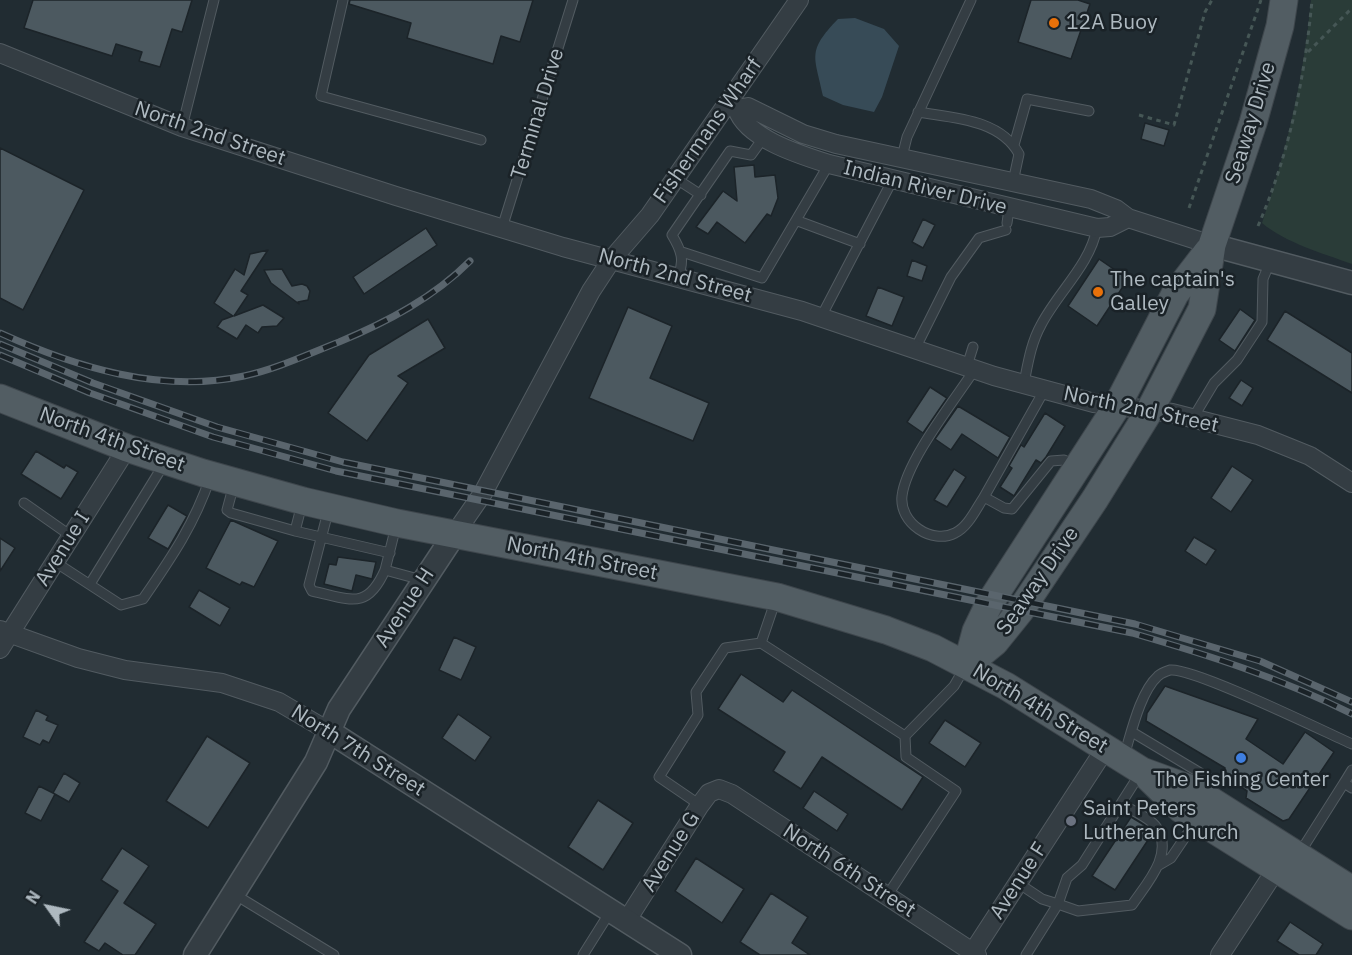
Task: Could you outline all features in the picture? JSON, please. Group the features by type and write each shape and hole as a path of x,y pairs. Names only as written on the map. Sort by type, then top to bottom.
{"main road":[{"name":"Seaway Drive","path":"966,665 994,642 1020,611 1150,410 1202,309 1212,245 1253,123 1280,26 1284,0"},
{"name":"Seaway Drive","path":"966,665 976,631 989,604 1117,406 1175,294 1212,245"},
{"name":"North 4th Street","path":"0,398 127,448 223,479 303,501 397,524 777,597 886,630 966,665 1148,764 1181,809 1201,808 1287,862 1352,916"},
{"name":"North 4th Street","path":"1287,862 1352,890"}],"street":[{"name":"Fishermans Wharf","path":"612,260 631,240 675,178 732,106 799,0"},
{"name":"North 2nd Street","path":"0,53 182,127 396,196 612,260 678,276 821,317 971,368 1087,401 1193,418 1281,443 1310,456 1352,483"},
{"name":"Indian River Drive","path":"732,106 741,119 764,137 796,154 892,181 1008,221 1096,228 1110,227 1128,218"},
{"name":"Indian River Drive","path":"732,106 748,107 803,134 836,144 1092,199 1116,208 1128,218 1212,245"},
{"path":"1212,245 1352,283"},
{"name":"Avenue H","path":"195,955 316,762 339,709 453,534 483,493 591,291 612,260"},
{"name":"Avenue I","path":"3,638 127,448"},
{"name":"North 7th Street","path":"3,638 125,670 222,683 279,702 330,732 680,955"},
{"name":"Avenue F","path":"975,954 1018,883 1148,764"},
{"name":"Avenue G","path":"620,916 700,805 710,793 719,789"},
{"name":"North 6th Street","path":"719,789 732,794 975,954"},
{"path":"1220,955 1287,862"}],"lane":[{"path":"182,127 214,0"},
{"path":"343,0 321,96 481,141"},
{"name":"Terminal Drive","path":"502,228 573,0"},
{"path":"902,157 918,112 971,0"},
{"path":"1014,145 1027,99 1089,111"},
{"path":"918,112 986,124 1014,145 1019,154 1013,182"},
{"path":"678,276 682,267 682,252 672,235 730,151 751,155 764,137"},
{"path":"682,252 762,278 829,164"},
{"path":"675,178 701,195"},
{"path":"821,317 892,181"},
{"path":"798,220 860,244"},
{"path":"915,349 951,278 979,238 1008,221"},
{"path":"1024,383 1034,340 1041,324 1093,247 1096,228"},
{"path":"1193,418 1214,383 1237,360 1262,322 1263,279 1271,261"},
{"path":"973,347 971,368 907,476 902,498 907,518 922,531 936,538 958,532 984,497 1045,389"},
{"path":"984,497 1004,508 1012,508 1051,461 1064,460 1078,468"},
{"path":"90,584 166,461"},
{"path":"223,479 227,510 295,531 390,553"},
{"path":"55,561 121,605 143,599 184,540 199,510 223,479"},
{"path":"295,531 303,501"},
{"path":"24,503 71,536"},
{"path":"329,507 309,585 312,591 358,601 369,596 377,588 386,570 397,524"},
{"path":"386,570 424,581"},
{"path":"761,643 777,597"},
{"path":"700,805 659,777 698,715 696,692 725,648 761,643 905,736"},
{"path":"887,896 956,791 906,757 905,736 954,686 966,665"},
{"path":"1148,764 1132,732 1150,688 1158,676 1169,670 1183,672 1242,694 1352,744"},
{"path":"1132,732 1148,764"},
{"path":"1026,955 1058,904 1067,878 1082,865 1148,764"},
{"path":"1018,883 1042,899 1078,911 1132,905 1159,865 1171,858 1201,808 1209,787 1207,777 1148,764"},
{"path":"1287,862 1348,785 1352,770"},
{"path":"1121,804 1156,826 1162,843 1159,865"},
{"path":"234,894 334,955"},
{"path":"583,955 620,916"}],"path":[{"path":"1139,114 1174,124 1205,12 1212,0"},
{"path":"1189,208 1262,0"},
{"path":"1258,226 1281,163 1306,53 1312,0"},
{"path":"1306,53 1352,8"}],"green space":[{"path":"1311,0 1352,0 1352,264 1293,242 1262,223 1293,113 1304,57"}],"water":[{"path":"855,18 884,29 899,46 882,97 874,112 843,105 823,96 817,72 816,55 821,39 838,19"}],"building":[{"path":"33,0 192,0 182,32 172,29 160,67 139,61 142,52 116,44 112,56 24,28"},
{"path":"350,0 533,0 520,42 501,36 493,64 407,38 411,23 349,4"},
{"name":"12A Buoy","path":"1031,0 1078,0 1090,4 1071,59 1018,42"},
{"path":"1145,123 1169,130 1164,146 1141,139"},
{"path":"0,148 84,190 23,310 0,298"},
{"path":"754,165 755,177 775,175 778,198 771,216 767,214 745,243 717,222 708,234 696,227 723,191 737,201 734,167"},
{"path":"923,219 935,225 923,248 912,242"},
{"path":"426,228 437,245 364,294 353,277"},
{"path":"268,250 241,291 248,295 234,316 263,305 284,318 277,326 262,327 258,333 246,325 237,339 217,327 222,320 233,316 214,303 235,269 244,275 250,254"},
{"name":"The captain's Galley","path":"1099,259 1128,279 1097,326 1068,306"},
{"path":"912,260 927,266 922,281 907,276"},
{"path":"282,269 292,286 302,284 307,286 310,291 308,300 298,302 299,304 271,283 264,270"},
{"path":"878,287 904,297 892,326 866,316"},
{"path":"628,307 672,326 650,378 709,403 693,441 589,398"},
{"path":"1240,309 1255,320 1235,351 1219,340"},
{"path":"1285,311 1352,353 1352,393 1267,340"},
{"path":"428,319 445,348 398,376 408,383 367,441 328,413 369,355"},
{"path":"1241,380 1253,388 1242,406 1229,398"},
{"path":"930,387 947,398 923,433 907,422"},
{"path":"958,406 1010,437 998,458 962,434 951,450 935,439"},
{"path":"1045,413 1065,426 1041,463 1036,460 1014,496 1000,487 1012,468 1009,466 1021,445 1024,447"},
{"path":"36,451 64,468 66,465 78,472 61,499 21,474"},
{"path":"1232,466 1253,480 1231,512 1211,498"},
{"path":"954,469 966,477 947,507 934,500"},
{"path":"168,505 187,516 168,549 148,538"},
{"path":"231,520 278,541 254,587 242,582 240,585 206,568"},
{"path":"1194,537 1216,550 1206,565 1185,551"},
{"path":"0,538 15,548 0,571"},
{"path":"338,557 376,562 372,579 356,575 352,591 324,584 329,564 336,565"},
{"path":"199,590 230,608 220,626 189,607"},
{"path":"454,637 476,647 461,680 439,670"},
{"path":"741,674 783,702 792,690 923,777 902,810 822,757 801,789 773,771 785,752 718,709"},
{"name":"The Fishing Center","path":"1165,686 1258,719 1246,739 1283,764 1305,732 1334,752 1289,819 1283,821 1246,798 1247,791 1224,776 1225,768 1146,721 1147,713"},
{"path":"36,710 48,716 46,720 58,725 49,743 43,740 40,745 23,737"},
{"path":"458,714 491,737 475,761 442,738"},
{"path":"945,720 981,743 965,767 929,743"},
{"path":"207,736 250,763 208,828 166,801"},
{"path":"64,773 80,783 69,802 53,793"},
{"path":"39,786 55,794 41,821 25,813"},
{"path":"814,791 848,814 837,831 803,808"},
{"path":"598,800 633,823 603,870 568,847"},
{"path":"1131,817 1146,826 1152,834 1115,890 1092,876"},
{"path":"122,848 149,866 124,903 156,924 135,955 123,955 105,943 99,951 84,942 118,891 101,880"},
{"path":"696,858 744,889 722,923 675,891"},
{"path":"771,893 808,917 792,943 810,955 760,955 740,942"},
{"path":"1290,922 1323,944 1316,955 1299,955 1277,941"}],"railway":[{"path":"0,333 58,357 119,374 181,382 213,381 268,369 357,334 425,298 470,261"},
{"path":"0,344 93,383 217,427 343,462 1135,624 1260,661 1352,702"},
{"path":"0,355 90,393 213,437 336,471 1132,633 1244,668 1298,689 1352,714"}],"place":[{"name":"12A Buoy","path":"1054,23"},
{"name":"The captain's Galley","path":"1098,292"},
{"name":"The Fishing Center","path":"1241,758"},
{"name":"Saint Peters Lutheran Church","path":"1071,821"}]}
